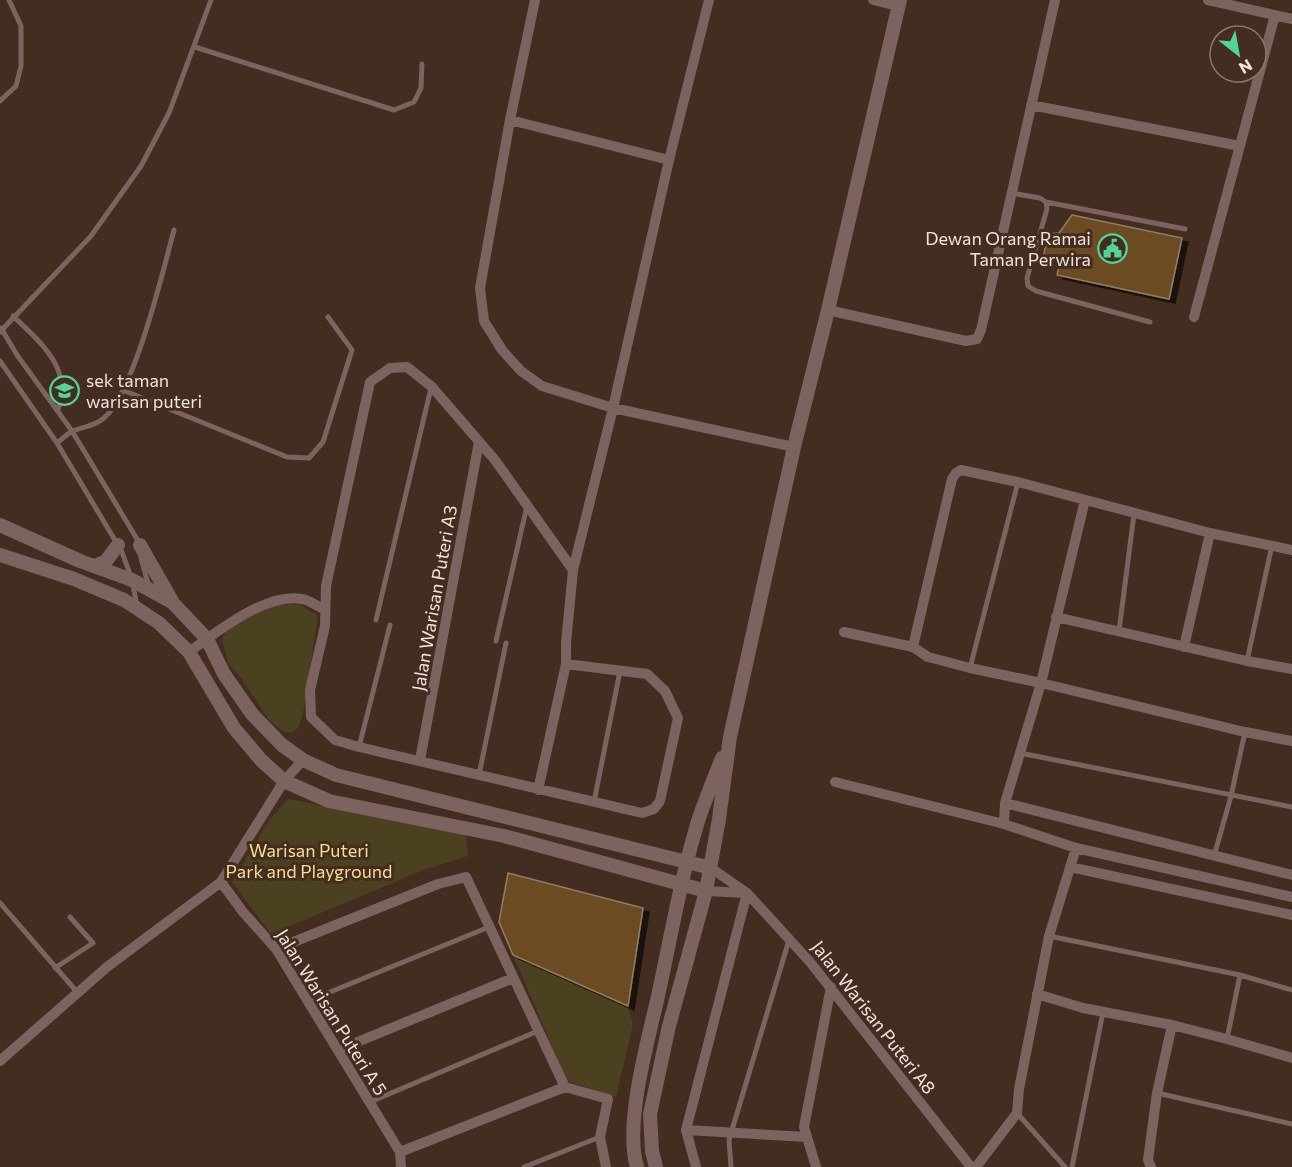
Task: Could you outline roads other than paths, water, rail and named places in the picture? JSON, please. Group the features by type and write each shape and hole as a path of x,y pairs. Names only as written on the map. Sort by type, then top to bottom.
{"street":[{"path":"535,0 510,120 480,288 484,321 502,350 521,371 542,386 613,408 794,447"},
{"path":"538,790 566,664 573,570 709,0"},
{"path":"657,1167 651,1151 650,1114 669,1026 706,891 730,736 794,447 899,3 873,0"},
{"path":"828,310 966,341 977,339 981,330 1030,105 1056,0"},
{"path":"1208,0 1292,19"},
{"path":"1194,317 1275,15"},
{"path":"1030,105 1240,146"},
{"path":"510,120 669,160"},
{"path":"566,664 647,674 665,691 678,718 660,801 654,809 642,813 359,747 335,740 311,717 310,690 325,626 326,586 370,382 390,368 407,367 432,387 495,460 573,570"},
{"name":"Jalan Warisan Puteri A3","path":"420,760 479,442"},
{"path":"913,646 952,479 961,470 1018,482 1210,534 1292,550"},
{"path":"1004,824 1005,803 1041,683 1084,500"},
{"path":"0,525 132,580 172,602"},
{"path":"1184,647 1210,534"},
{"path":"95,566 106,561 118,545"},
{"path":"141,545 172,602 207,639 224,674 252,714 282,745 303,760 336,775 711,868"},
{"path":"0,555 74,579 124,600 159,623 189,652 234,728 261,760 284,781 329,801 504,836 706,891 747,893 686,1130 696,1167"},
{"path":"189,652 240,617 274,600 302,599 324,609"},
{"path":"1056,617 1247,661 1292,669"},
{"path":"844,632 913,646 928,657 970,668 1292,741"},
{"path":"637,1167 633,1152 636,1099 682,885 700,817 730,736"},
{"path":"0,1061 76,992 221,882 284,781 303,760"},
{"path":"835,782 1004,824 1076,848 1292,897"},
{"path":"1005,803 1292,875"},
{"path":"976,1167 1017,1113 1019,1089 1049,936 1076,848"},
{"path":"1070,867 1292,915"},
{"name":"Jalan Warisan Puteri A8","path":"711,868 747,893 789,938 831,987 971,1167"},
{"path":"276,949 438,884 466,877 564,1087"},
{"name":"Jalan Warisan Puteri A 5","path":"221,882 243,912 276,949 400,1152 401,1167"},
{"path":"338,1050 513,978"},
{"path":"816,1167 804,1127 831,987"},
{"path":"1037,994 1083,1008 1227,1038 1292,1058"},
{"path":"1151,1167 1148,1160 1157,1093 1172,1025"},
{"path":"400,1152 564,1087 608,1099 600,1137 606,1167"},
{"path":"686,1130 807,1137"}],"lane":[{"path":"0,101 16,86 21,66 21,26 9,0"},
{"path":"150,590 140,555 141,545 72,431 1,330 91,236 141,166 170,113 211,0"},
{"path":"195,47 394,110 414,102 421,88 422,63"},
{"path":"1011,193 1185,229"},
{"path":"1046,202 1047,209 1027,278 1028,286 1035,291 1149,321"},
{"path":"57,443 72,431 91,427 106,417 125,390 174,230"},
{"path":"13,316 51,355 61,376 62,398 58,410"},
{"path":"125,390 287,457 309,458 323,442 352,350 328,317"},
{"path":"0,361 57,443 118,545 132,580 137,609"},
{"path":"376,620 432,387"},
{"path":"970,668 1018,482"},
{"path":"496,641 528,504"},
{"path":"1119,632 1134,514"},
{"path":"1247,661 1272,545"},
{"path":"359,747 390,625"},
{"path":"479,775 506,643"},
{"path":"594,802 620,670"},
{"path":"1214,857 1245,732"},
{"path":"1020,753 1292,807"},
{"path":"0,903 76,992"},
{"path":"55,968 93,943 70,917"},
{"path":"308,1001 489,927"},
{"path":"1049,936 1239,975 1292,990"},
{"path":"731,1167 729,1140 789,938"},
{"path":"1227,1038 1239,975"},
{"path":"1072,1167 1103,1012"},
{"path":"369,1102 538,1031"},
{"path":"1157,1093 1292,1125"},
{"path":"1017,1113 1065,1167"},
{"path":"524,1167 600,1137"}],"place":[{"name":"Dewan Orang Ramai Taman Perwira","path":"1112,248"},
{"name":"sek taman warisan puteri","path":"65,390"}],"park label":[{"name":"Warisan Puteri Park and Playground","path":"309,860"}]}
